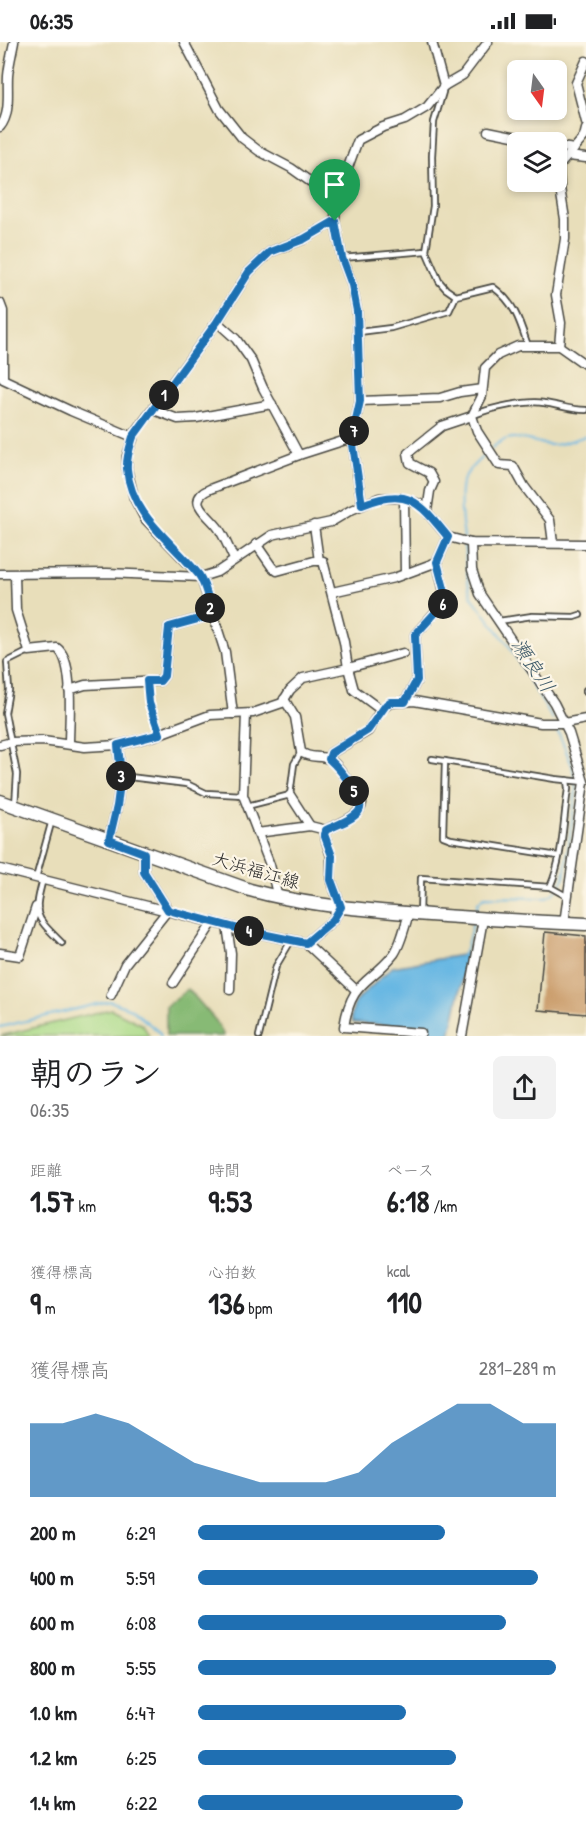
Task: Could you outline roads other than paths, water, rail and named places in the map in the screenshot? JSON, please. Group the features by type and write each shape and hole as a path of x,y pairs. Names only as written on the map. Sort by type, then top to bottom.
{"main road":[{"name":"大浜福江線","path":"0,801 278,898 415,914 586,924"}],"street":[{"path":"0,127 4,122 8,102 14,42"},
{"path":"184,42 219,109 242,138 259,152 291,168 336,200"},
{"path":"432,42 444,86"},
{"path":"362,505 352,438 360,401 359,332 352,285 342,258 335,221 336,200 358,140 383,127 405,120 427,107 444,86 463,75 488,42"},
{"path":"586,61 576,83 586,122"},
{"path":"559,346 561,323 556,295 565,239 560,166 585,137 586,129"},
{"path":"488,131 507,135"},
{"path":"567,151 586,158"},
{"path":"233,714 225,652 201,577 146,519 135,498 127,469 128,456 133,437 217,322 249,272 270,252 304,239 335,221"},
{"path":"0,303 3,311 3,379 133,437"},
{"path":"217,322 236,339 251,360 263,388 299,455"},
{"path":"553,543 550,520 524,486 513,466 499,465 477,431 472,416 482,396 485,368 498,355 513,348 559,346 586,365"},
{"path":"360,401 440,398 482,389"},
{"path":"154,410 178,419 196,418 272,404"},
{"path":"427,511 434,482 429,473 410,463 408,453 441,426 472,416"},
{"path":"234,559 218,527 200,507 198,500 200,495 210,489 299,455 352,438"},
{"path":"0,574 107,573 201,577 217,572 272,535 331,522 379,498 404,499 420,504 448,537 471,543 586,544"},
{"path":"404,499 405,573"},
{"path":"314,525 319,561"},
{"path":"405,702 417,680 415,635 447,600 437,562 448,537"},
{"path":"471,543 472,570 480,594 554,703 564,723 584,782 564,923"},
{"path":"256,544 277,571 323,561 345,642 348,668 354,690 381,710"},
{"path":"332,592 394,578 437,562"},
{"path":"15,575 16,610 30,651 57,648 62,651 69,690 69,743"},
{"path":"69,690 85,685 160,681 164,676 169,627 213,615"},
{"path":"0,745 12,742 43,741 85,747 118,745 160,734 210,715 246,714 282,703 290,690 303,678 403,653"},
{"path":"256,833 310,826 326,830 357,813 361,808 362,803 338,767 329,759 307,757 301,752 295,717 284,699"},
{"path":"329,759 331,753 368,730 381,710 390,702 414,701 541,723 564,723 586,718"},
{"path":"246,714 243,795 270,865 278,898"},
{"path":"109,840 121,776 118,745"},
{"path":"290,795 310,826"},
{"path":"306,943 333,920 341,907 331,880 332,856 324,834 326,830"},
{"path":"144,853 144,872 168,910"},
{"path":"0,869 227,926 306,943 356,990"},
{"path":"0,953 20,956 36,907"},
{"path":"111,995 125,964 168,910"},
{"path":"415,914 395,953 356,990 347,1008 343,1031 421,1034"},
{"path":"462,1036 483,919"},
{"path":"173,983 213,922"},
{"path":"227,926 231,953 230,990"}],"lane":[{"path":"444,86 434,122 432,156 434,206 426,251 440,280 446,289 456,296 493,287 505,296 520,319 528,346"},
{"path":"342,258 426,251"},
{"path":"359,332 391,327 449,311 456,296"},
{"path":"472,416 487,410 541,402 586,410"},
{"path":"499,621 532,616 574,617 580,615"},
{"path":"0,660 7,662 30,651"},
{"path":"7,662 9,690 5,713 17,774 15,806"},
{"path":"147,681 149,703 160,734"},
{"path":"247,806 290,795 294,764 301,752"},
{"path":"432,759 584,782"},
{"path":"445,761 443,836 558,856"},
{"path":"121,776 187,784 206,793 243,795"},
{"path":"549,887 555,875 568,789 567,780"},
{"path":"52,820 36,907 42,924 62,943"},
{"path":"415,914 421,878 549,887 568,897"},
{"path":"259,1036 276,966 291,941"}],"water":[{"path":"468,954 450,1036 429,1036 426,1027 353,1023 351,1017 355,1002 392,967"}],"waterway":[{"name":"瀬良川","path":"492,448 499,442 513,438 553,445 586,436"},
{"name":"瀬良川","path":"464,538 461,509 462,486 471,469 488,452"},
{"name":"瀬良川","path":"464,544 472,597 509,646 553,720"},
{"name":"瀬良川","path":"475,915 478,903 484,897 545,898 557,890 564,878 576,792 572,765 555,725"},
{"name":"瀬良川","path":"461,957 466,949 473,923"},
{"path":"0,1027 110,1001 131,1009 161,1036"}]}
